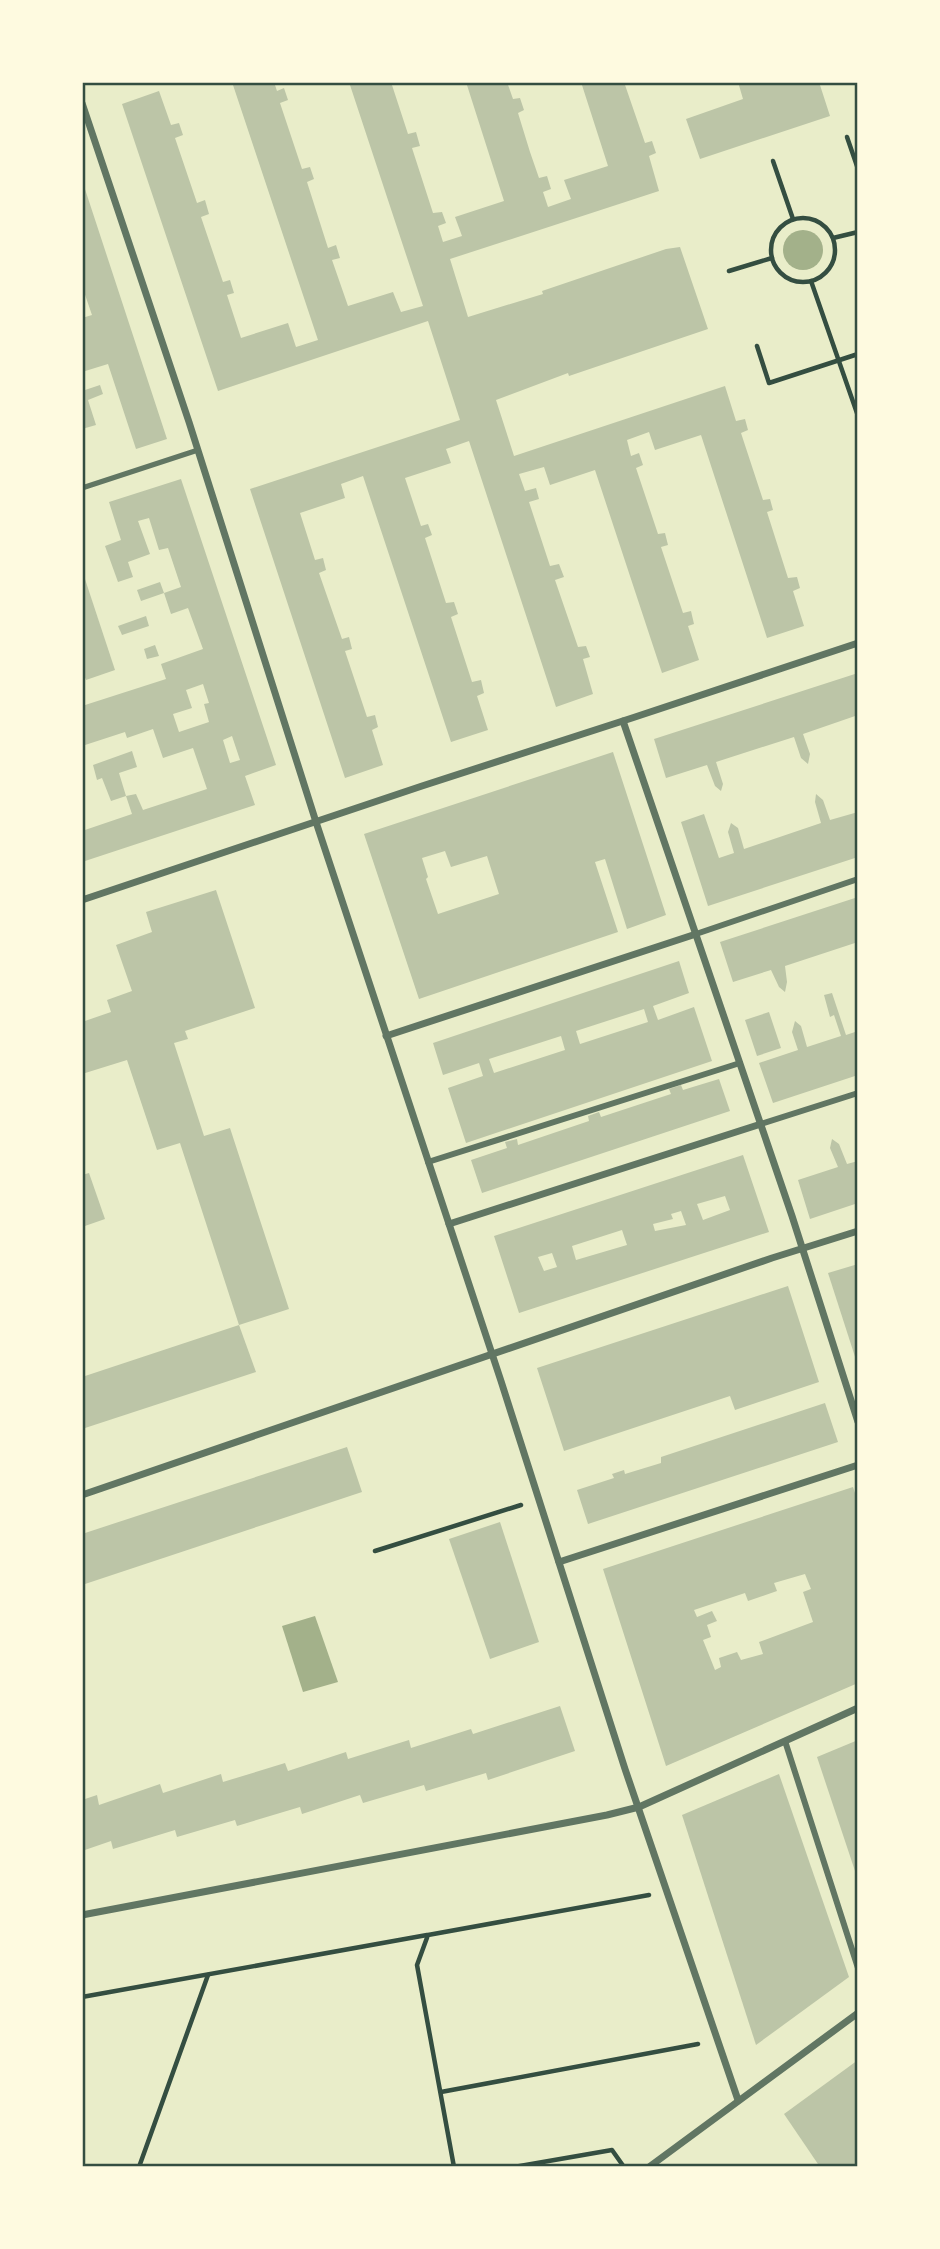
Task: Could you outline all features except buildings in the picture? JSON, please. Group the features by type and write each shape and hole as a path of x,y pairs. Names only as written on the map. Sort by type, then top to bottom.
{"street":[{"path":"82,103 198,450 316,822 639,1807 738,2100"},
{"path":"82,900 858,643"},
{"path":"623,721 761,1124 858,1422"},
{"path":"386,1036 858,879"},
{"path":"428,1162 740,1063"},
{"path":"449,1224 858,1093"},
{"path":"82,1495 858,1231"},
{"path":"559,1562 858,1465"},
{"path":"82,1915 639,1807 858,1708"},
{"path":"785,1741 858,1968"},
{"path":"649,2167 858,2013"}],"lane":[{"path":"82,488 198,450"}],"path":[{"path":"847,137 858,169"},
{"path":"773,161 793,219"},
{"path":"793,219 812,219 829,230 833,239 834,260 829,269 811,281 791,280 776,267 772,258 773,238 777,230 793,219"},
{"path":"833,239 858,232"},
{"path":"729,271 772,258"},
{"path":"811,281 858,416"},
{"path":"757,346 769,383 858,354"},
{"path":"375,1551 539,1499"},
{"path":"82,1997 667,1891"},
{"path":"428,1935 417,1965 454,2167"},
{"path":"139,2167 208,1974"},
{"path":"441,2092 716,2040"},
{"path":"514,2167 612,2150 624,2167"}],"shaded area":[{"path":"803,230 811,231 817,236 822,242 822,258 817,264 811,269 803,270 795,269 789,264 784,258 783,250 784,242 789,236 795,231"},
{"path":"315,1616 338,1682 303,1692 282,1626"}]}
